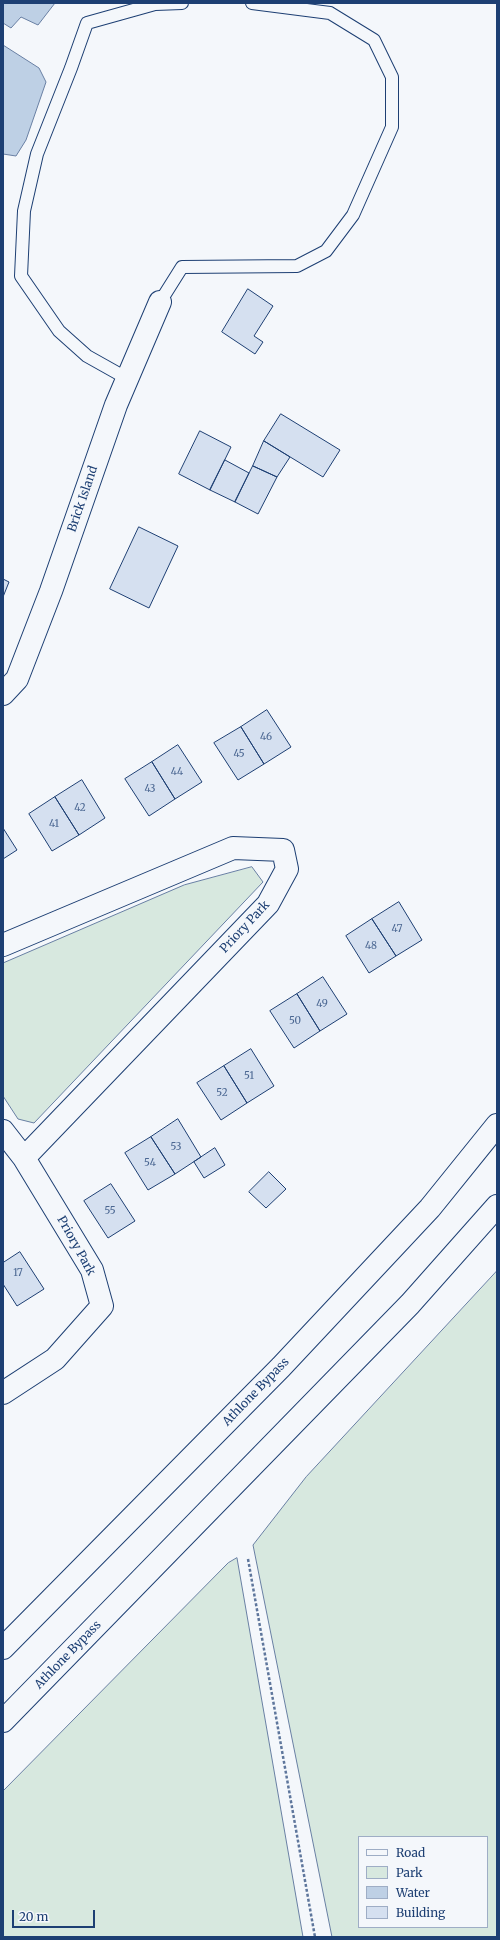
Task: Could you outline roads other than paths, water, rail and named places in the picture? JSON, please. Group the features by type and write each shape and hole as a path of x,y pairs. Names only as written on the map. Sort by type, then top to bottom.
{"main road":[{"name":"Brick Island","path":"3,694 17,680 51,591 116,405 160,302"},
{"name":"Priory Park","path":"3,945 233,848 283,850 287,869 268,904 24,1158"},
{"name":"Athlone Bypass","path":"3,1648 281,1367 430,1208 497,1125"},
{"name":"Priory Park","path":"3,1131 24,1158 92,1270 102,1306 55,1359 3,1393"},
{"name":"Athlone Bypass","path":"3,1722 410,1304 497,1206"}],"lane":[{"path":"128,379 87,356 59,331 21,276 24,211 36,154 87,24 155,4 182,3"},
{"path":"160,302 182,267 298,266 326,251 353,215 392,126 392,77 374,40 330,13 252,3"}],"water":[{"path":"3,3 55,3 38,25 21,17 11,28 3,23"},
{"path":"3,45 39,68 46,82 26,140 16,156 3,154"}]}
